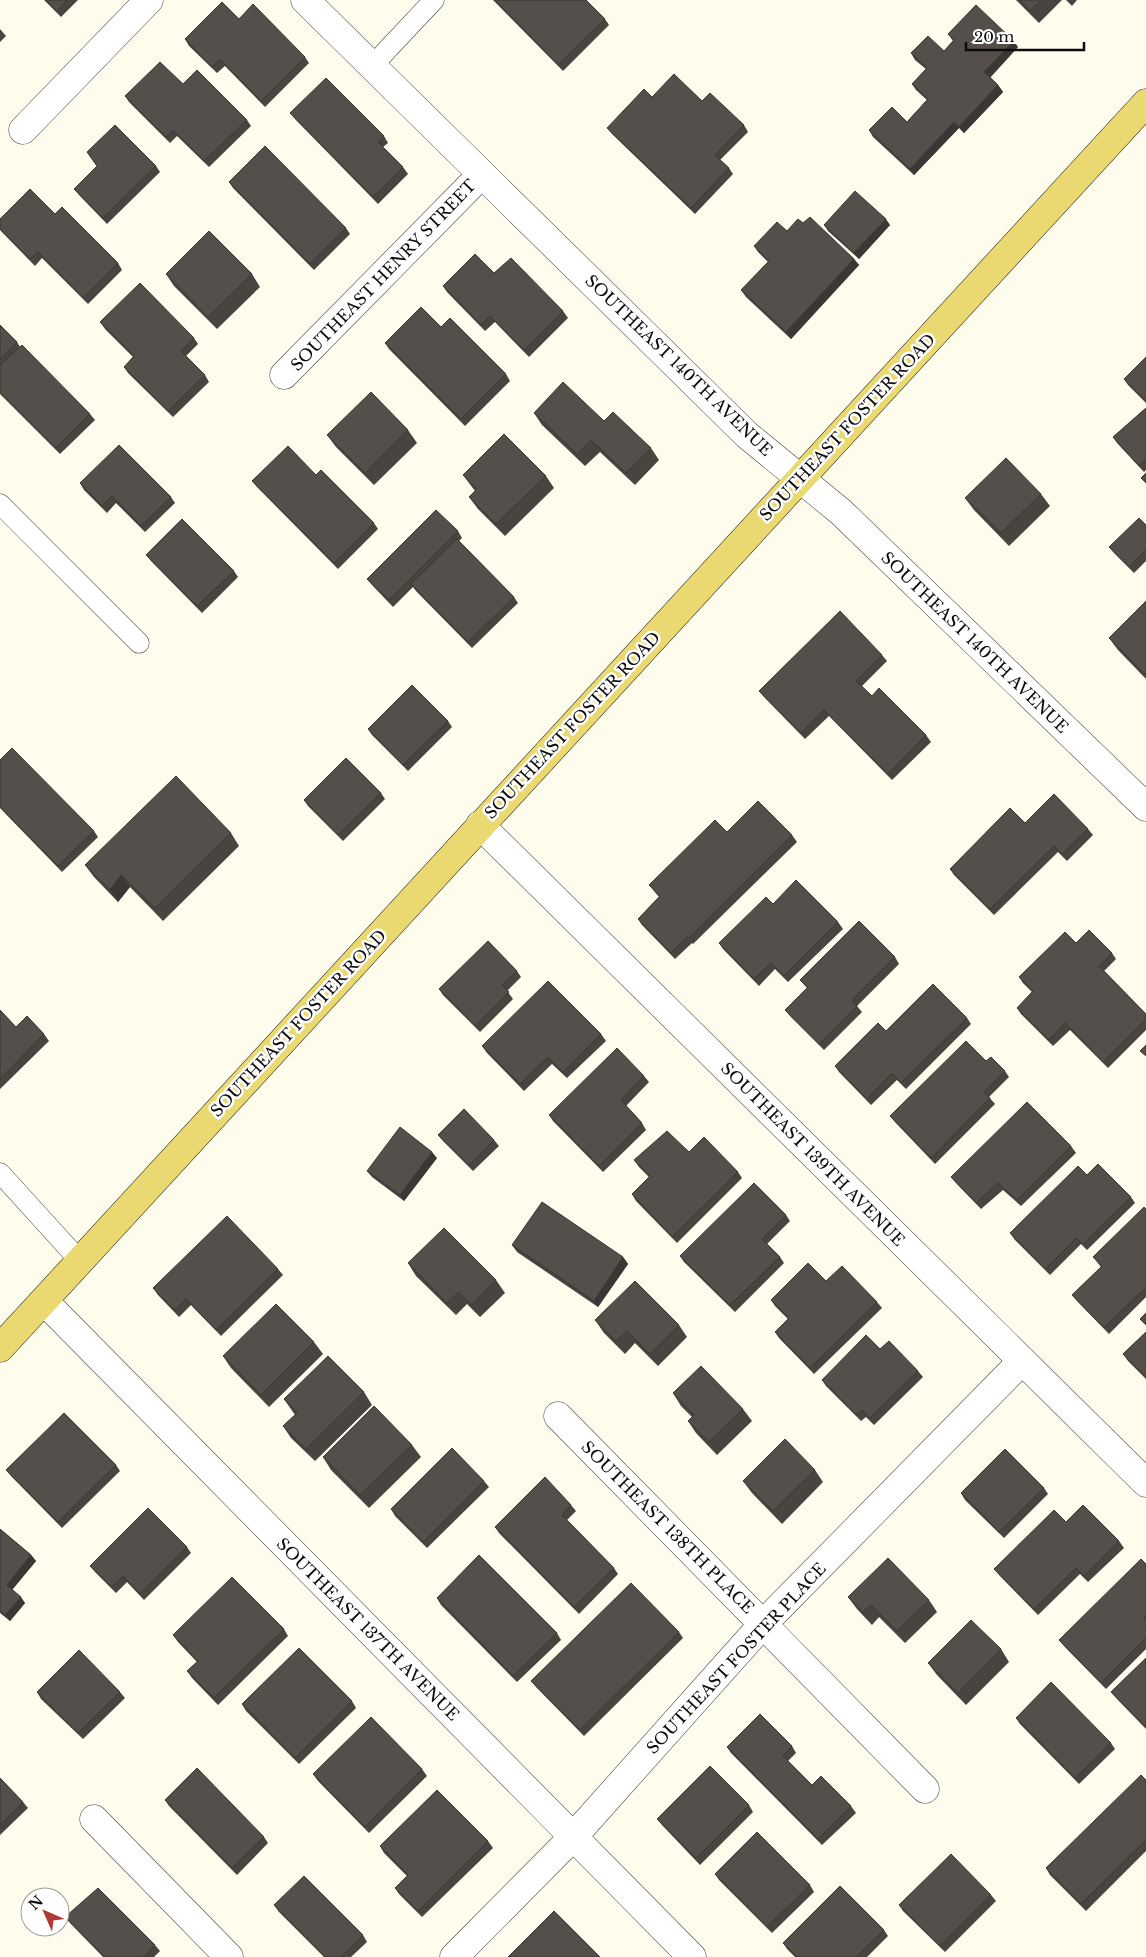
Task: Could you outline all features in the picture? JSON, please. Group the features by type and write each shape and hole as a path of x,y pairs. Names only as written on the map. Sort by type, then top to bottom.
{"main road":[{"name":"SOUTHEAST FOSTER ROAD","path":"0,1348 1146,103"}],"street":[{"path":"23,130 149,0"},
{"name":"SOUTHEAST 140TH AVENUE","path":"305,0 747,435 841,512 1146,808"},
{"name":"SOUTHEAST HENRY STREET","path":"284,375 482,174"},
{"name":"SOUTHEAST 139TH AVENUE","path":"480,825 1146,1483"},
{"name":"SOUTHEAST 137TH AVENUE","path":"44,1301 692,1957"},
{"name":"SOUTHEAST FOSTER PLACE","path":"454,1957 573,1837 763,1624 1022,1361"},
{"name":"SOUTHEAST 138TH PLACE","path":"558,1416 925,1789"},
{"path":"94,1819 229,1957"}],"lane":[{"path":"372,66 434,0"},
{"path":"0,504 139,643"},
{"path":"0,1173 80,1261"}],"building":[{"path":"46,0 67,0 57,11"},
{"path":"495,0 586,0 605,19 558,65"},
{"path":"1020,0 1041,0 1030,11"},
{"path":"222,2 239,19 253,4 305,57 261,101 220,59 212,67 185,39"},
{"path":"976,5 1014,41 984,72 998,85 959,127 954,122 910,169 869,130 892,107 907,122 928,99 912,84 927,68 911,53 928,36 944,51 954,40 948,34"},
{"path":"160,62 183,84 197,70 247,120 204,161 173,130 166,137 125,96"},
{"path":"674,74 702,101 710,93 744,125 715,155 729,168 691,208 607,128 644,89 652,97"},
{"path":"326,78 384,136 378,142 403,167 373,197 290,113"},
{"path":"115,125 156,166 103,218 74,189 97,166 87,152"},
{"path":"265,146 346,228 310,264 229,182"},
{"path":"30,189 55,214 62,207 118,263 83,298 38,252 30,259 0,229 0,219"},
{"path":"855,191 886,219 854,253 824,225"},
{"path":"810,217 854,259 786,332 741,290 769,261 754,246 777,222 787,231 798,219 803,223"},
{"path":"209,231 252,274 208,317 166,274"},
{"path":"475,254 494,273 511,258 563,311 524,350 490,316 481,325 443,286"},
{"path":"140,283 194,338 181,351 205,375 168,411 124,367 134,356 100,322"},
{"path":"421,307 441,327 450,318 506,374 461,419 385,343"},
{"path":"0,325 17,342 0,359"},
{"path":"22,345 90,414 56,448 0,392 0,365"},
{"path":"1146,357 1146,401 1124,379"},
{"path":"563,382 604,421 613,412 651,448 626,473 591,440 577,454 534,413"},
{"path":"371,392 408,430 365,473 327,435"},
{"path":"1146,408 1146,460 1139,466 1113,437"},
{"path":"504,434 546,476 496,524 469,497 477,489 463,475"},
{"path":"119,445 171,497 141,526 112,496 102,506 80,483"},
{"path":"288,446 316,475 321,470 374,523 334,563 252,481"},
{"path":"1006,458 1041,494 1001,533 965,498"},
{"path":"1146,473 1146,483 1141,478"},
{"path":"436,510 458,531 389,600 367,579"},
{"path":"1139,518 1146,525 1146,550 1129,567 1109,547"},
{"path":"182,519 234,571 197,606 146,555"},
{"path":"457,539 514,597 468,642 411,584"},
{"path":"1146,601 1146,675 1109,638"},
{"path":"840,611 882,655 856,681 872,696 879,688 926,735 888,774 824,710 801,733 759,691"},
{"path":"412,685 448,721 403,765 368,729"},
{"path":"12,748 94,831 58,866 0,807 0,760"},
{"path":"346,758 381,793 338,835 304,800"},
{"path":"176,776 231,833 155,908 121,875 110,890 85,865"},
{"path":"1054,794 1088,829 1062,854 1054,846 990,909 950,869 1010,808 1025,823"},
{"path":"758,801 792,835 689,938 687,937 671,953 638,919 660,896 649,885 715,820 727,832"},
{"path":"796,880 838,922 784,976 771,963 754,979 719,943 766,897 773,904"},
{"path":"859,921 895,957 852,1000 857,1006 819,1044 785,1010 808,987 800,980"},
{"path":"1089,930 1112,953 1099,966 1146,1014 1146,1019 1103,1062 1065,1023 1049,1040 1017,1008 1033,991 1019,977 1065,932 1076,943"},
{"path":"488,941 517,971 502,985 509,992 475,1026 439,989"},
{"path":"548,981 601,1034 563,1072 548,1057 520,1084 482,1046"},
{"path":"933,984 967,1018 901,1083 892,1073 867,1099 835,1066 878,1023 886,1031"},
{"path":"0,1010 16,1027 27,1016 44,1034 0,1079"},
{"path":"966,1041 986,1061 991,1057 1005,1071 984,1092 990,1098 931,1158 890,1116"},
{"path":"1146,1045 1146,1056 1140,1051"},
{"path":"617,1048 644,1076 621,1100 642,1123 599,1166 549,1115"},
{"path":"1027,1102 1071,1146 1017,1200 998,1183 976,1203 951,1177"},
{"path":"464,1109 494,1140 469,1165 438,1135"},
{"path":"400,1127 432,1152 400,1195 367,1171"},
{"path":"667,1131 689,1152 704,1137 738,1172 672,1237 632,1194 650,1176 634,1160"},
{"path":"1098,1164 1131,1197 1083,1244 1076,1238 1045,1269 1010,1233 1078,1166 1087,1175"},
{"path":"754,1183 786,1215 762,1239 780,1257 730,1305 680,1256"},
{"path":"542,1202 623,1257 594,1301 512,1245"},
{"path":"1144,1207 1146,1209 1146,1287 1104,1328 1072,1295 1102,1266 1093,1257"},
{"path":"227,1216 278,1269 216,1330 186,1299 175,1310 153,1288"},
{"path":"444,1228 496,1280 472,1305 459,1292 447,1303 408,1263"},
{"path":"808,1263 826,1281 842,1266 877,1302 810,1368 775,1332 789,1318 771,1300"},
{"path":"635,1281 679,1325 650,1354 627,1331 616,1341 595,1320"},
{"path":"276,1304 314,1342 261,1395 223,1356"},
{"path":"1146,1313 1146,1325 1140,1319"},
{"path":"1146,1332 1146,1377 1123,1354"},
{"path":"866,1335 880,1349 889,1341 918,1371 870,1418 862,1410 856,1415 822,1380"},
{"path":"328,1356 364,1392 306,1449 283,1426 297,1413 284,1399"},
{"path":"701,1366 743,1409 709,1442 688,1421 694,1415 673,1393"},
{"path":"374,1406 412,1445 360,1495 323,1457"},
{"path":"64,1413 116,1465 58,1522 6,1470"},
{"path":"785,1439 815,1470 773,1511 743,1481"},
{"path":"452,1448 484,1481 423,1542 391,1509"},
{"path":"1005,1449 1044,1488 999,1532 961,1493"},
{"path":"545,1477 571,1505 562,1515 614,1568 574,1607 495,1527"},
{"path":"1083,1505 1119,1541 1084,1576 1076,1568 1034,1609 994,1569 1054,1510 1066,1522"},
{"path":"148,1508 187,1547 140,1594 123,1576 112,1587 90,1566"},
{"path":"0,1529 31,1555 7,1585 21,1597 5,1615 0,1610"},
{"path":"479,1555 557,1633 513,1676 437,1598"},
{"path":"888,1558 929,1600 897,1631 871,1605 863,1612 848,1597"},
{"path":"1141,1559 1146,1564 1146,1616 1144,1618 1146,1621 1146,1638 1101,1683 1059,1640"},
{"path":"232,1577 284,1629 214,1698 187,1671 198,1661 173,1635"},
{"path":"631,1583 679,1632 580,1730 531,1681"},
{"path":"971,1620 1001,1649 958,1693 928,1663"},
{"path":"299,1648 352,1701 295,1758 242,1704"},
{"path":"79,1650 120,1692 78,1733 37,1692"},
{"path":"1146,1658 1146,1727 1111,1692"},
{"path":"1051,1682 1111,1743 1075,1778 1016,1718"},
{"path":"760,1714 792,1746 783,1756 812,1785 821,1776 851,1806 818,1839 727,1747"},
{"path":"371,1717 422,1769 365,1827 313,1774"},
{"path":"710,1766 749,1805 696,1858 657,1819"},
{"path":"197,1768 264,1837 232,1868 165,1800"},
{"path":"1141,1775 1146,1780 1146,1840 1081,1904 1046,1868"},
{"path":"0,1778 23,1802 0,1825"},
{"path":"437,1790 488,1841 418,1911 395,1888 408,1875 380,1846"},
{"path":"757,1832 810,1885 767,1927 715,1874"},
{"path":"951,1854 991,1895 940,1946 899,1905"},
{"path":"304,1876 363,1935 341,1957 325,1957 274,1905"},
{"path":"840,1886 884,1930 856,1957 797,1957 783,1943"},
{"path":"98,1888 155,1945 143,1957 105,1957 70,1922 70,1913"},
{"path":"554,1911 600,1957 508,1957"}]}
